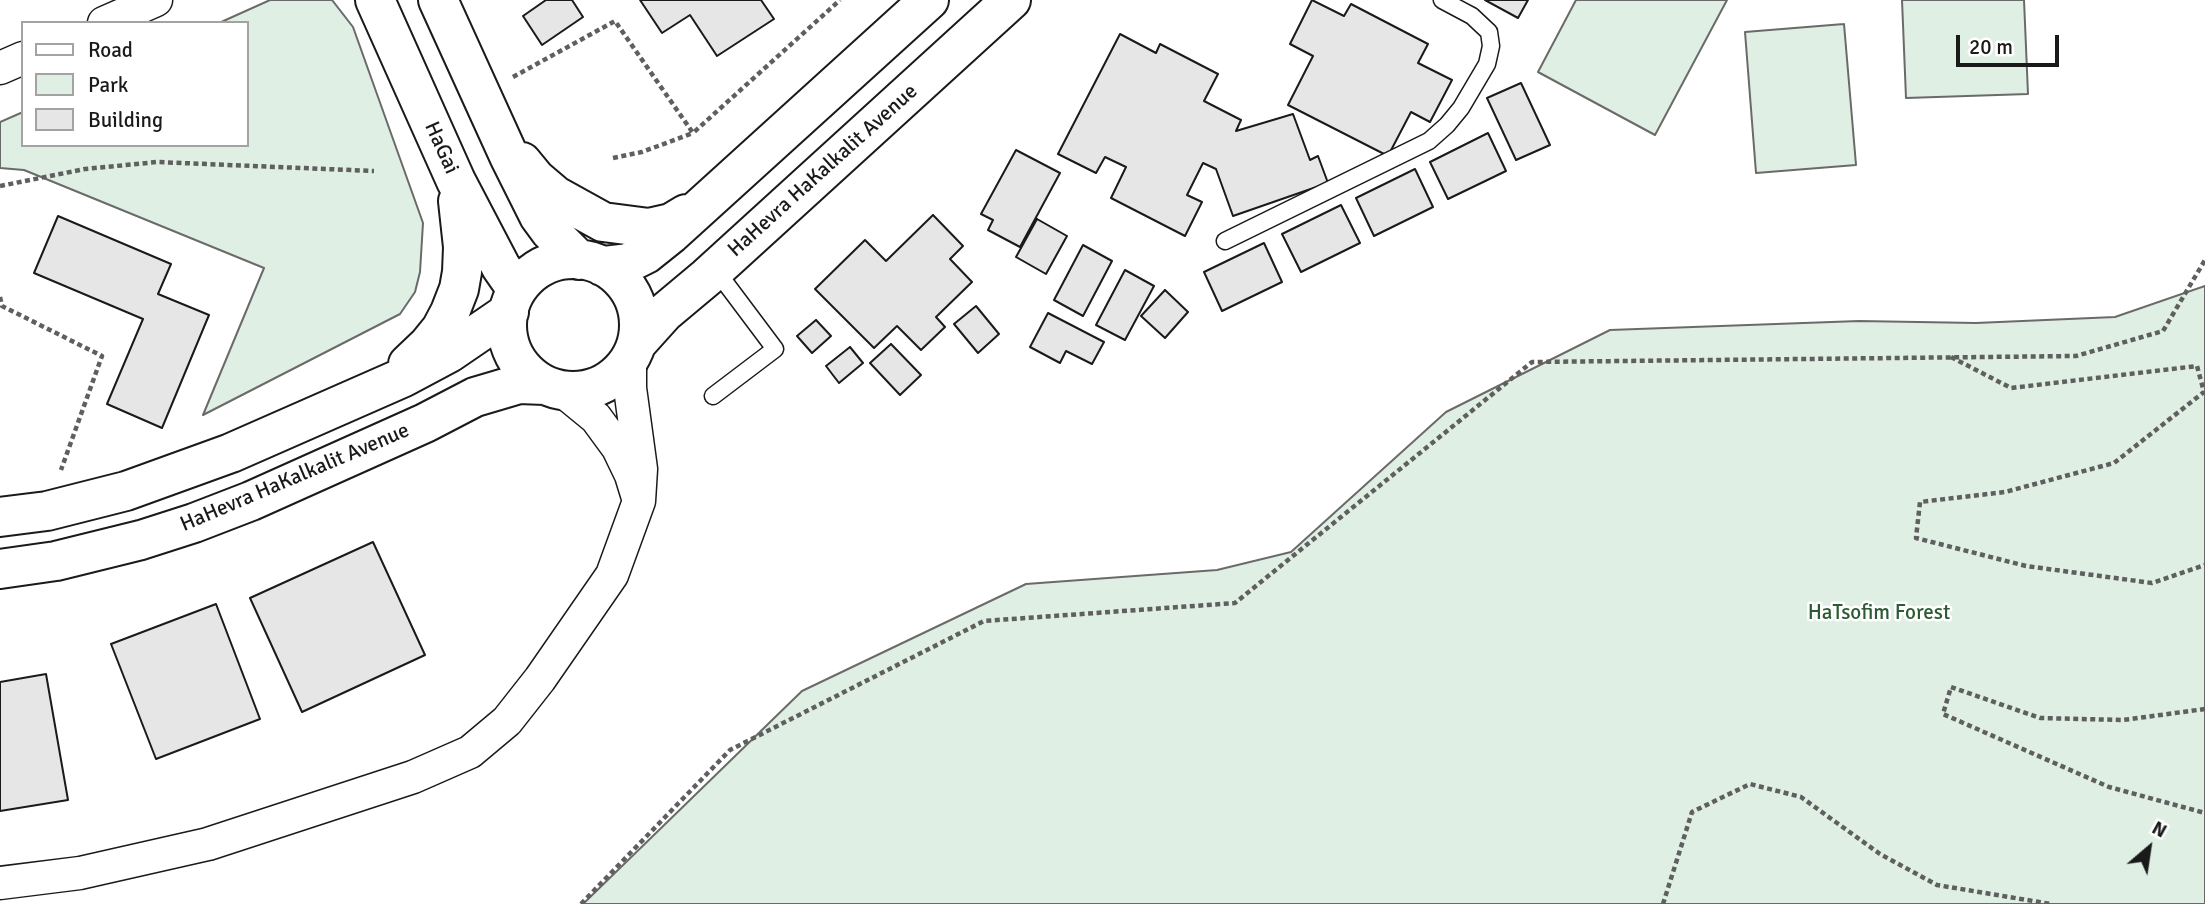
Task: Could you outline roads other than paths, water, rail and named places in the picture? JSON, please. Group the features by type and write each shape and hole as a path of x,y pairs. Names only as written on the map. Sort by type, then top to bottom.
{"main road":[{"name":"HaGai","path":"375,0 456,181 501,267 513,301"},
{"path":"438,0 539,216 550,231 590,263 617,276 629,290 637,307 640,325 634,352 617,376 600,386 582,391 554,388 527,372 514,354 507,334 513,301"},
{"path":"0,517 47,510 126,491 231,453 404,377 449,353 513,301 529,277 543,267 561,261 628,263 646,254 929,0"},
{"name":"HaHevra HaKalkalit Avenue","path":"634,352 664,313 1011,0"},
{"path":"499,135 546,188 573,207 603,222 649,228 671,223 706,202"},
{"path":"385,384 428,345 441,329 459,289 463,247 456,181"},
{"name":"HaHevra HaKalkalit Avenue","path":"0,569 56,561 141,540 194,523 251,501 425,424 475,397 519,384 554,388"}],"street":[{"path":"109,21 156,0"},
{"path":"0,68 21,59"},
{"path":"0,883 80,873 208,844 413,777 470,752 507,721 540,679 612,575 639,501 641,469 630,388 634,352"},
{"path":"554,388 596,418 618,448 631,475 639,501"}],"lane":[{"path":"1225,241 1429,141 1447,125 1461,108 1487,64 1491,46 1489,32 1472,16 1442,0"},
{"path":"713,396 775,349 715,269"}],"park label":[{"name":"HaTsofim Forest","path":"1879,613"}]}
